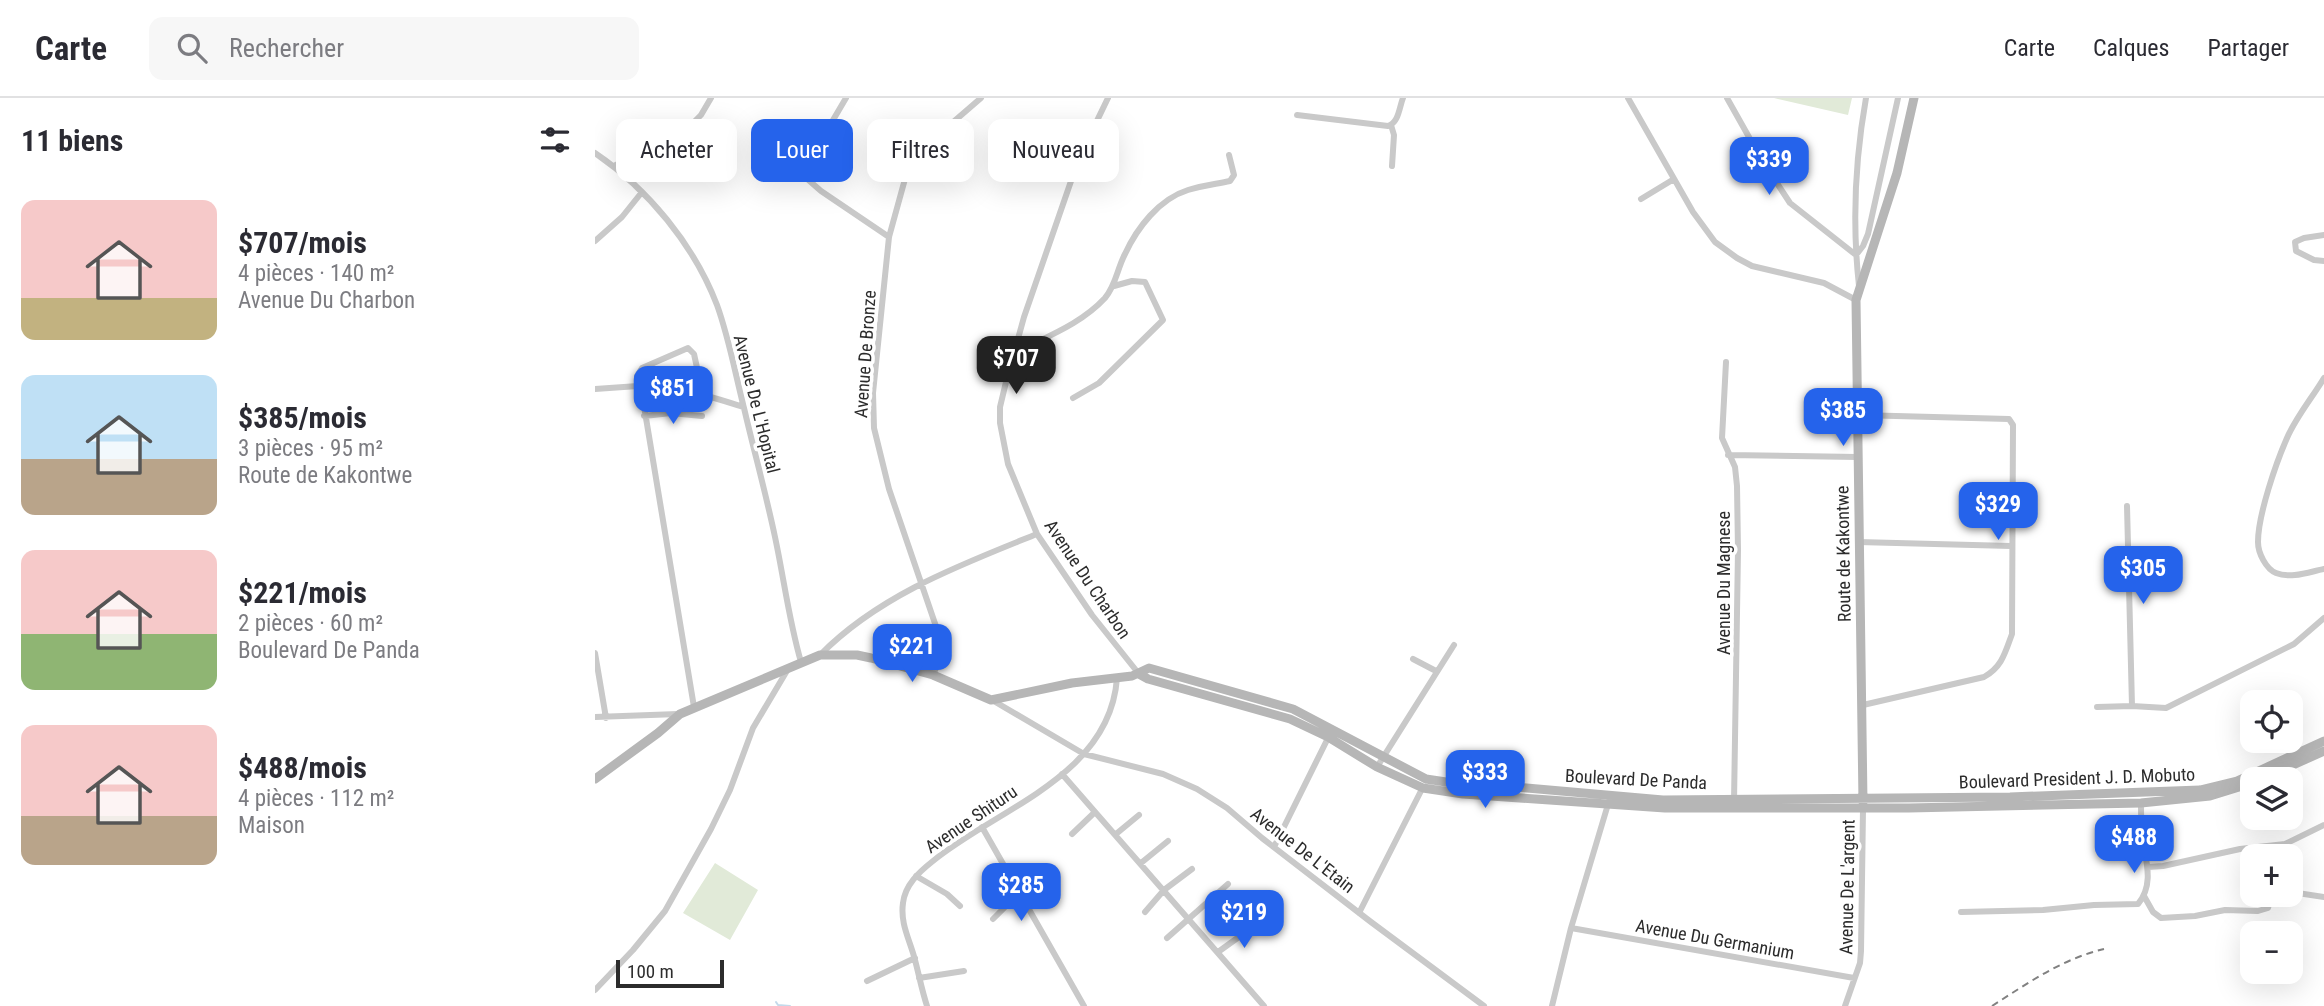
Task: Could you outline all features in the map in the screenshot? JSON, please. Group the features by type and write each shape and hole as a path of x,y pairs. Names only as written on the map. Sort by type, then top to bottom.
{"street":[{"path":"614,166 688,128 701,115 711,98"},
{"path":"846,98 806,166 805,177 889,237"},
{"name":"Avenue De Bronze","path":"933,675 942,647 889,489 873,418 878,336 889,237 912,162 931,139 981,98"},
{"name":"Avenue Du Charbon","path":"1108,98 1079,158 1013,354 1000,407 1003,446 1008,464 1037,534 1092,615 1139,674"},
{"path":"1391,125 1397,118 1403,98"},
{"path":"1628,98 1704,229 1726,251 1752,266 1824,282 1856,300"},
{"path":"1727,98 1790,203 1856,255"},
{"path":"1859,286 1856,255 1856,161 1866,98"},
{"path":"1856,255 1868,234 1898,98"},
{"name":"Route de Kakontwe","path":"1863,804 1856,300 1896,173 1914,98"},
{"path":"1297,115 1391,125"},
{"path":"1391,125 1394,131 1392,166"},
{"name":"Avenue De L'Hopital","path":"595,153 614,166 642,192 677,234 710,289 728,342 775,538 791,628 801,662"},
{"path":"1013,354 1072,325 1091,312 1114,286 1128,246 1154,211 1187,190 1230,181 1234,172 1230,155"},
{"path":"1641,199 1674,179"},
{"path":"595,241 622,217 642,192"},
{"path":"2324,235 2295,242 2297,251 2314,260 2324,261"},
{"path":"1073,398 1099,383 1163,320 1145,282 1132,281 1114,286"},
{"path":"694,707 637,376 642,368 684,348 690,348 699,369 703,395"},
{"name":"Avenue Du Magnese","path":"1726,362 1722,438 1735,467 1738,538 1734,803"},
{"path":"2324,378 2288,435 2262,517 2258,544 2264,561 2274,573 2291,576 2324,569"},
{"path":"595,388 638,386"},
{"path":"642,394 645,390 659,388 703,395 743,407"},
{"path":"644,416 671,413 702,416"},
{"path":"1859,415 2009,419 2013,425 2012,635 2001,665 1984,677 1863,705"},
{"path":"1728,455 1858,457"},
{"path":"2127,506 2132,706"},
{"path":"820,655 854,624 921,584 1037,534"},
{"path":"1858,542 2011,546"},
{"path":"2097,707 2167,708 2294,644 2324,618"},
{"path":"1377,767 1386,757 1454,645"},
{"path":"595,653 606,718"},
{"path":"595,779 680,714 820,655 857,655 933,675 991,700"},
{"path":"1413,659 1436,671"},
{"path":"595,990 633,950 664,911 730,790 753,728 789,668"},
{"name":"Boulevard De Panda","path":"991,700 1072,683 1139,674 1149,668 1231,689 1293,709 1386,757 1424,783"},
{"name":"Boulevard De Panda","path":"1139,674 1148,679 1290,719 1328,737 1377,767 1424,783 1515,787 1609,800 1863,804"},
{"name":"Avenue Shituru","path":"927,1006 903,924 906,891 916,876 939,856 1062,774 1084,754 1107,721 1115,697 1117,678"},
{"path":"1186,688 1188,678"},
{"path":"1228,700 1231,689"},
{"name":"Avenue De L'Etain","path":"991,700 1084,754 1163,774 1196,789 1227,808 1359,913 1484,1006"},
{"path":"595,717 680,714"},
{"path":"1274,847 1333,728"},
{"name":"Boulevard President J. D. Mobuto","path":"1863,804 2069,800 2200,790 2237,781 2324,741"},
{"path":"2289,767 2324,751"},
{"path":"1062,774 1264,1006"},
{"path":"1359,913 1424,783"},
{"name":"Boulevard President J. D. Mobuto","path":"2069,800 2141,803 2210,796 2240,787"},
{"path":"1552,1006 1571,928 1609,800"},
{"path":"1961,912 2138,904 2147,888 2148,867 2141,831 2141,803"},
{"name":"Avenue De L'argent","path":"1845,1006 1861,951 1863,804"},
{"path":"1072,834 1095,812"},
{"path":"1116,834 1139,815"},
{"path":"2148,867 2240,849 2285,844 2324,825"},
{"path":"982,827 1084,1006"},
{"path":"1141,863 1168,841"},
{"path":"1145,912 1164,890 1192,869"},
{"path":"916,876 947,894 960,906"},
{"path":"1167,938 1228,884"},
{"path":"993,919 1019,893"},
{"path":"2303,894 2324,897"},
{"path":"2144,896 2153,912 2161,918 2225,910 2258,911 2268,907"},
{"path":"1218,952 1248,927"},
{"name":"Avenue Du Germanium","path":"1571,928 1854,978"},
{"path":"867,981 915,958"},
{"path":"919,978 964,971"}],"green space":[{"path":"1774,98 1852,98 1848,115"},
{"path":"715,863 758,890 730,940 683,913"}],"waterway":[{"path":"776,1002 778,1005 790,1006"}],"railway":[{"path":"1992,1006 2060,965 2104,949"}]}
